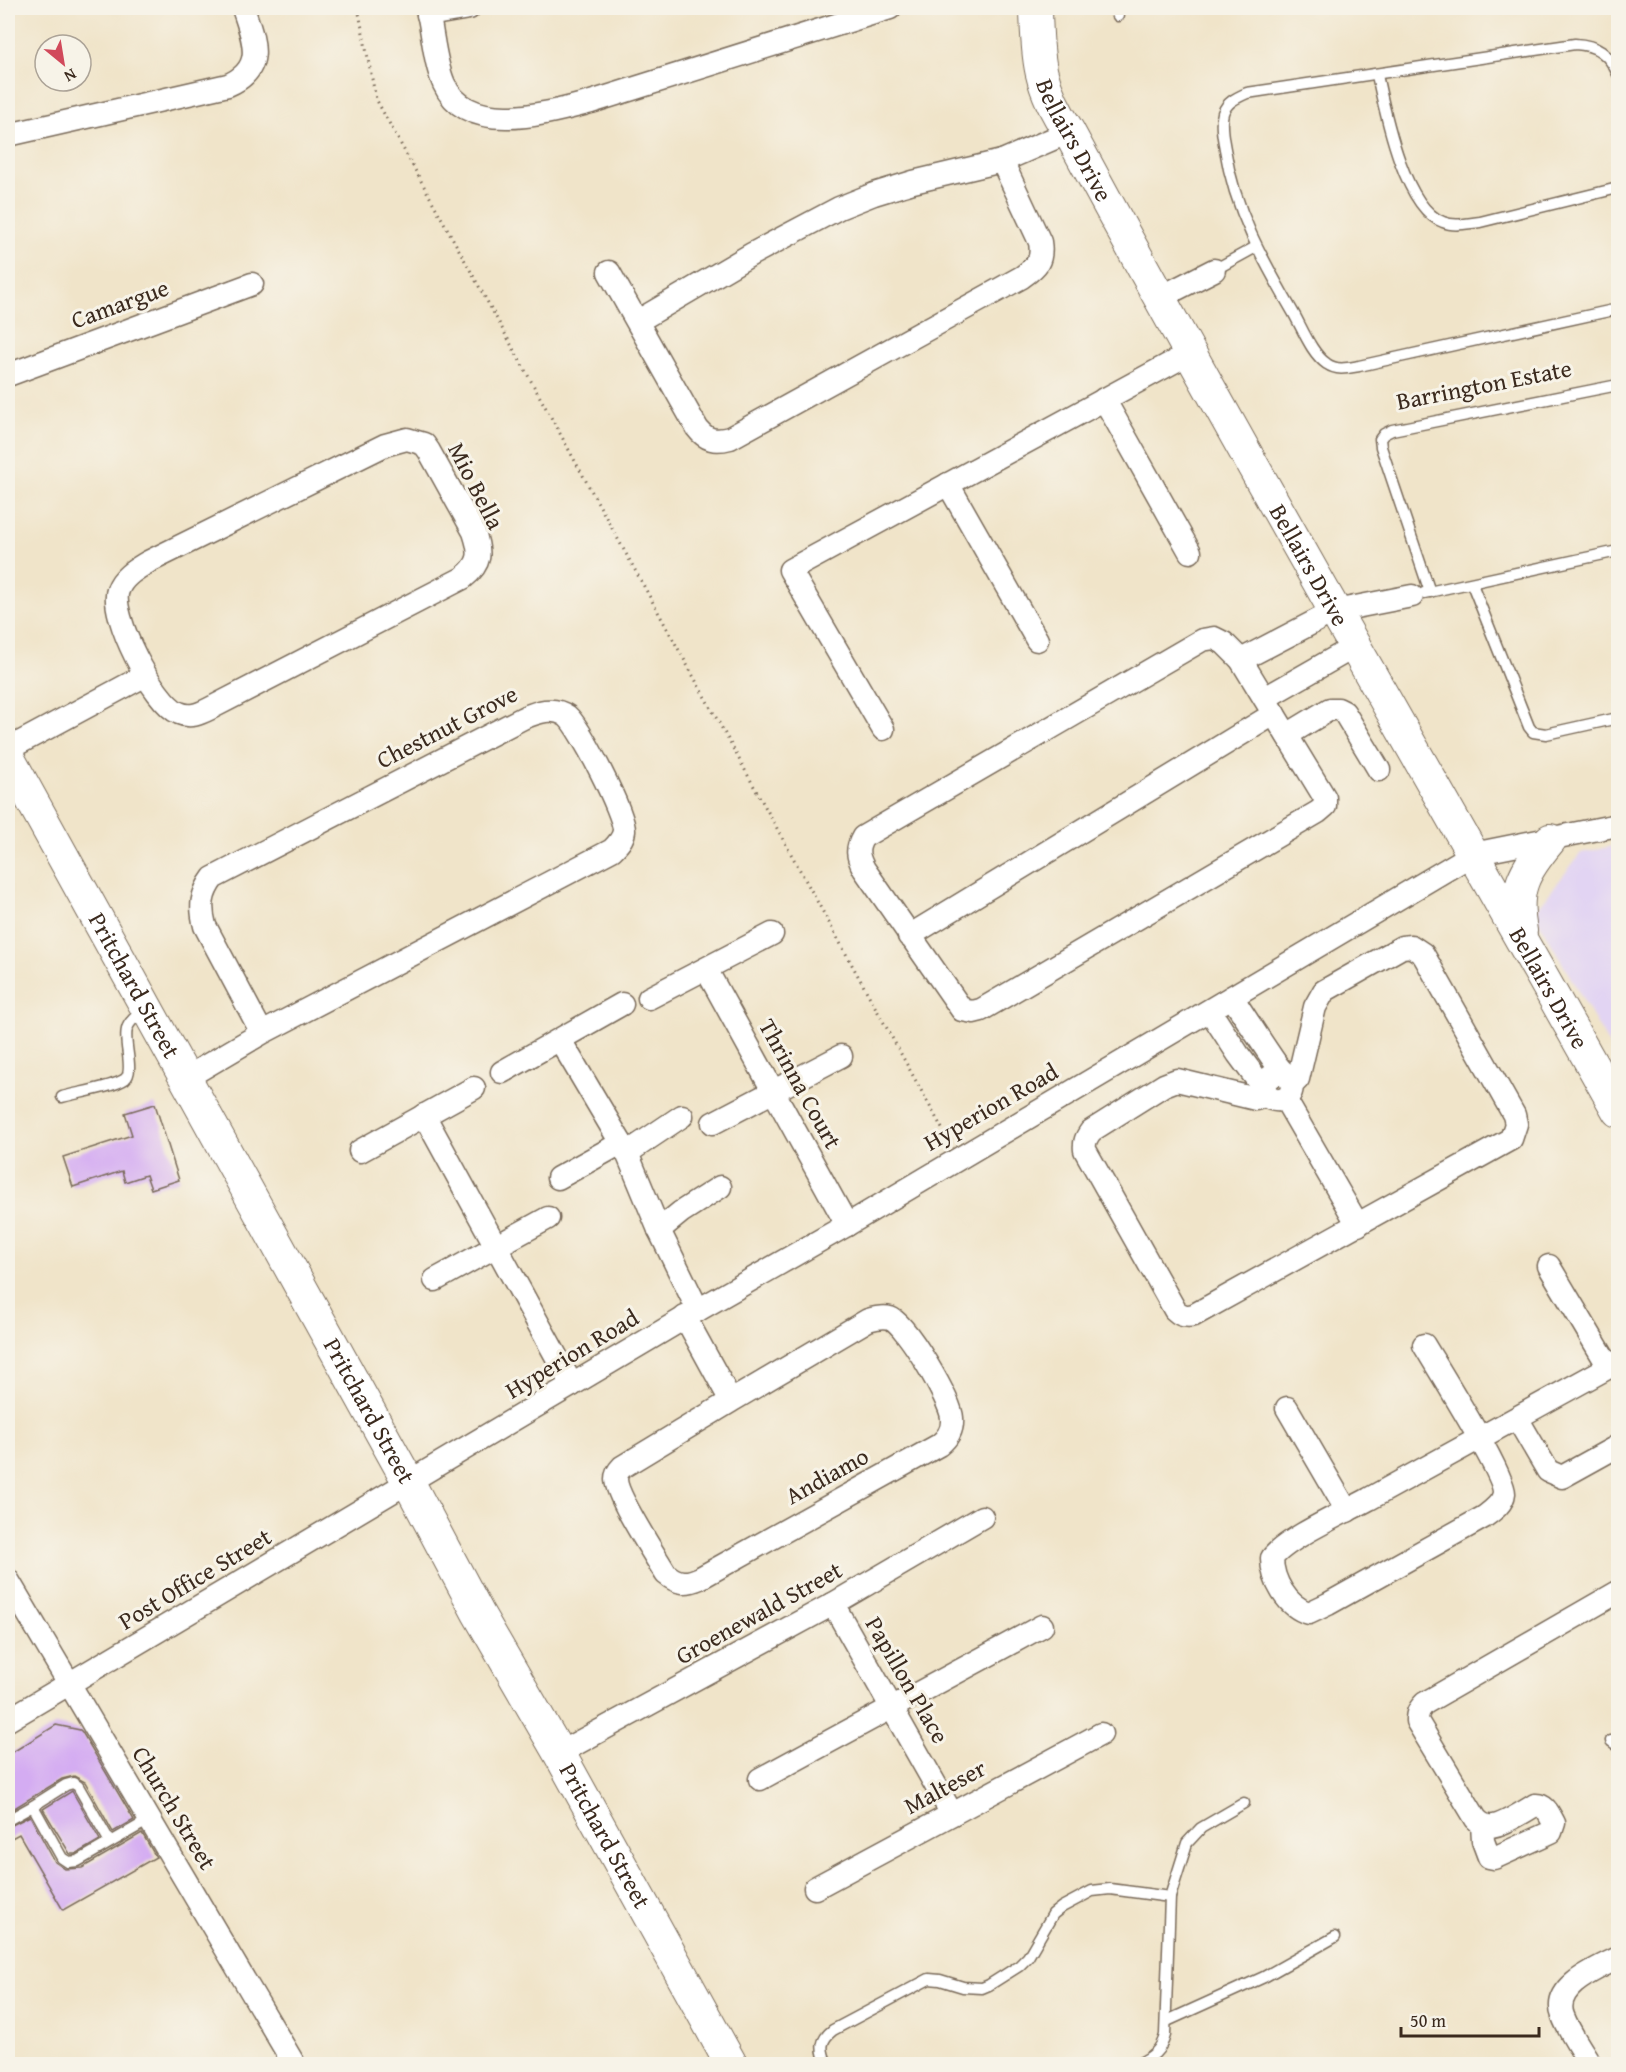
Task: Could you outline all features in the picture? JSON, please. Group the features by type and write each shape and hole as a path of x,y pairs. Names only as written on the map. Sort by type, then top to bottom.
{"street":[{"path":"8,135 228,85 237,81 246,75 255,54 254,41 243,8"},
{"path":"469,8 428,11 440,72 453,97 462,106 476,113 496,117 558,111 591,102 890,8"},
{"name":"Bellairs Drive","path":"1036,8 1040,71 1056,113 1069,132 1354,647 1618,1111"},
{"path":"638,321 752,254 839,208 914,182 1002,161 1069,132"},
{"path":"609,272 697,428 704,437 711,440 730,438 1012,283 1034,268 1041,253 1040,242 1002,161"},
{"path":"1159,298 1214,270"},
{"name":"Camargue","path":"8,375 252,284"},
{"path":"883,729 790,570 1190,353"},
{"path":"1104,399 1190,552"},
{"name":"Mio Bella","path":"407,439 424,444 474,532 479,558 473,570 464,578 199,714 189,716 177,713 167,705 144,676 116,606 118,590 133,572 385,445 407,439"},
{"path":"948,484 1037,639"},
{"path":"1241,660 1335,611 1421,594"},
{"path":"1214,638 1224,643 1241,660 1325,798 1325,806 981,1010 973,1012 962,1010 909,936 857,857 858,846 863,837 1202,640 1214,638"},
{"path":"909,936 1270,706 1354,647"},
{"path":"8,749 144,676"},
{"path":"1287,735 1330,709 1338,709 1344,712 1379,770"},
{"name":"Chestnut Grove","path":"184,1079 262,1033 612,850 620,842 624,831 623,819 581,736 566,716 556,711 541,711 523,718 213,878 206,887 201,901 205,926 262,1033"},
{"name":"Pritchard Street","path":"8,757 409,1483 478,1613 559,1753 731,2064"},
{"name":"Hyperion Road","path":"409,1483 1473,854 1618,825"},
{"path":"1522,940 1517,903 1519,888 1534,859 1550,840"},
{"path":"649,998 772,934"},
{"path":"1402,946 1411,946 1423,954 1514,1115 1516,1124 1511,1139 1358,1224 1187,1317 1174,1310 1085,1150 1086,1137 1109,1119 1164,1085 1177,1080 1256,1099 1298,1079 1315,1007 1324,991 1402,946"},
{"name":"Thrinna Court","path":"706,969 847,1225"},
{"path":"1232,997 1278,1089 1358,1224"},
{"path":"502,1072 622,1004"},
{"path":"1210,1011 1238,1054 1278,1089"},
{"path":"560,1040 624,1148 692,1314 731,1401"},
{"path":"713,1123 841,1056"},
{"path":"360,1151 474,1088"},
{"path":"424,1115 572,1386"},
{"path":"558,1178 624,1148 682,1116"},
{"path":"659,1230 681,1212 720,1187"},
{"path":"435,1280 495,1245 548,1218"},
{"path":"1424,1345 1479,1439 1501,1478 1504,1497 1497,1507 1484,1517 1328,1604 1309,1612 1299,1610 1286,1598 1272,1571 1272,1558 1284,1546 1479,1439 1614,1364 1549,1266"},
{"name":"Andiamo","path":"880,1317 891,1318 901,1325 909,1336 949,1402 952,1426 946,1439 939,1445 794,1526 691,1582 674,1581 666,1574 621,1495 616,1479 617,1472 731,1401 868,1320 880,1317"},
{"path":"1287,1408 1347,1511"},
{"path":"1517,1418 1548,1471 1562,1477 1618,1446"},
{"name":"Post Office Street","path":"8,1720 409,1483"},
{"name":"Groenewald Street","path":"559,1753 833,1604 982,1517"},
{"name":"Church Street","path":"8,1580 294,2064"},
{"path":"1482,1824 1470,1812 1417,1721 1420,1708 1618,1592"},
{"name":"Papillon Place","path":"833,1604 952,1814"},
{"path":"760,1779 1042,1626"},
{"name":"Malteser","path":"814,1888 1101,1734"},
{"path":"1590,2064 1562,2014 1562,1999 1566,1991 1580,1979 1618,1958"}],"lane":[{"path":"1618,74 1611,60 1601,50 1588,45 1575,44 1246,93 1226,105 1222,116 1227,164 1244,220 1256,247 1311,344 1327,364 1340,369 1618,309"},
{"path":"1377,75 1389,130 1402,164 1421,204 1443,222 1456,225 1480,222 1618,189"},
{"path":"1214,270 1256,247"},
{"name":"Barrington Estate","path":"1421,594 1381,447 1380,439 1384,434 1392,430 1618,385"},
{"path":"1421,594 1618,551"},
{"path":"1473,584 1528,727 1533,732 1545,735 1618,718"},
{"path":"62,1097 126,1078 130,1071 126,1047 127,1029 134,1018 146,1008"},
{"path":"8,1820 73,1783 78,1786 110,1842"},
{"path":"1138,2064 1155,2054 1163,2045 1167,2021 1170,1898 1187,1843 1202,1828 1244,1803"},
{"path":"33,1806 62,1858 68,1862 78,1861 149,1820"},
{"path":"826,2064 821,2044 833,2030 929,1978 975,1988 989,1985 1019,1966 1028,1957 1053,1914 1062,1906 1092,1891 1110,1889 1170,1898"},
{"path":"1167,2021 1264,1977 1335,1937"}],"path":[{"path":"358,8 376,99 958,1157"}],"shaded area":[{"path":"1618,845 1618,1061 1534,913 1581,853"}],"building":[{"path":"155,1104 179,1180 151,1189 146,1175 125,1182 122,1171 73,1187 63,1157 132,1135 125,1113"},
{"path":"56,1725 82,1732 134,1820 113,1832 85,1782 74,1776 62,1779 8,1812 8,1755"},
{"path":"72,1791 100,1840 76,1854 70,1854 43,1809"},
{"path":"30,1816 55,1862 65,1869 82,1868 142,1833 156,1857 63,1910 19,1834 8,1840 8,1827"}]}
